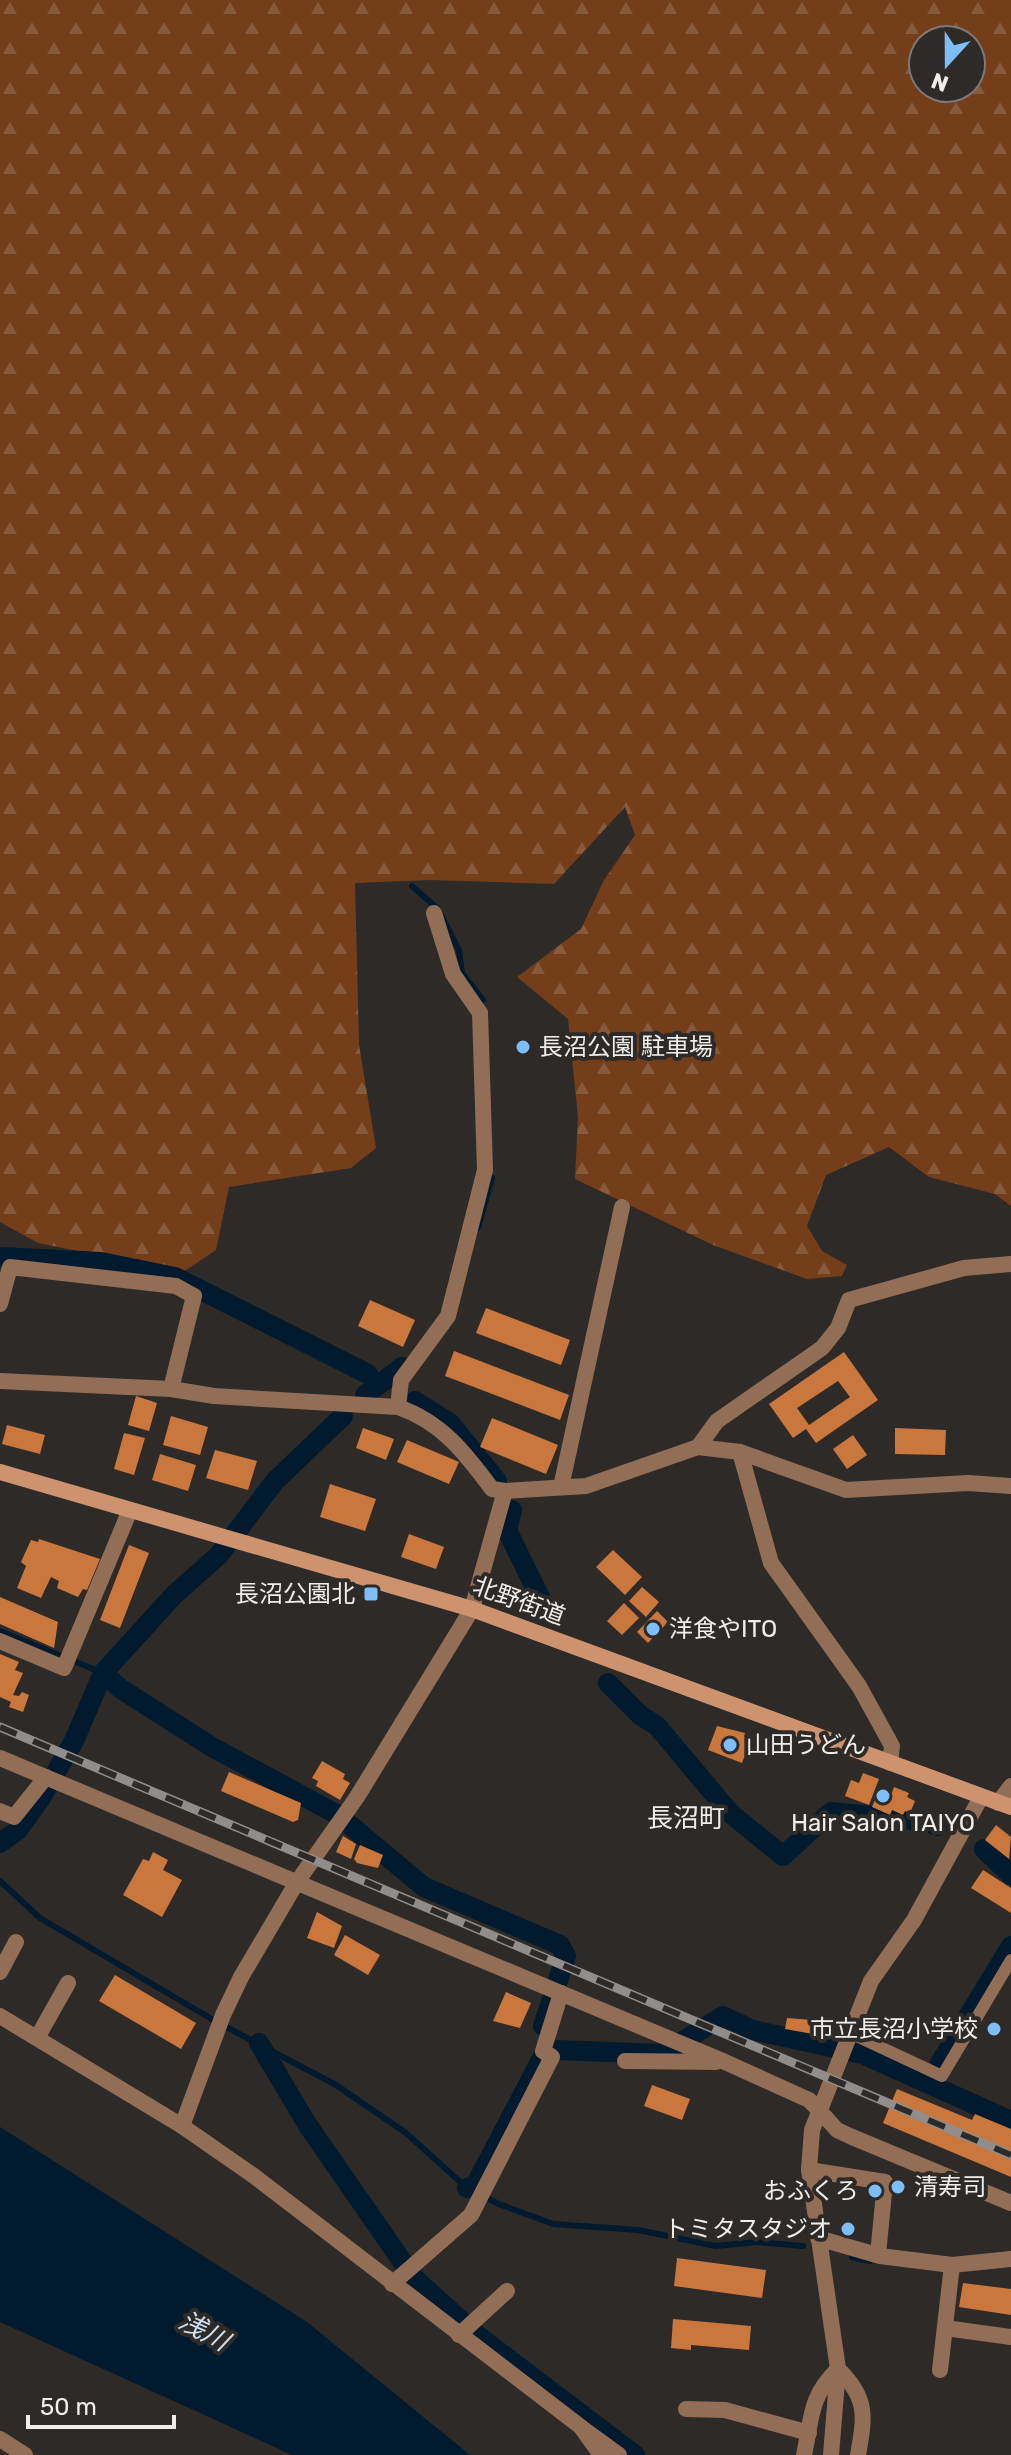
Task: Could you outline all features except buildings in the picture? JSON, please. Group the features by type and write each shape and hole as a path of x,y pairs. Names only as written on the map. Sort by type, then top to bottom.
{"main road":[{"name":"北野街道","path":"0,1472 472,1609 1004,1805"}],"street":[{"path":"398,1407 401,1380 448,1316 485,1170 486,1077 480,1013 453,974 434,913"},
{"path":"561,1487 622,1207"},
{"path":"698,1447 717,1421 822,1348 838,1328 849,1300 964,1268 1011,1264"},
{"path":"0,1304 10,1267 176,1286 194,1296 171,1389"},
{"path":"0,1381 171,1389 214,1396 398,1407 416,1413 445,1432 492,1489 505,1491 586,1486 698,1447 740,1452 846,1490 968,1483 1011,1486"},
{"path":"740,1452 771,1563 859,1686 892,1746 890,1763"},
{"path":"182,2126 223,2015 297,1882 357,1797 472,1609 505,1491"},
{"path":"0,1641 64,1668 130,1510"},
{"path":"0,1758 725,2062 809,2100 837,2130 1011,2203"},
{"path":"0,1811 14,1817 46,1777"},
{"path":"1004,1805 1011,1786"},
{"path":"831,2455 838,2369 809,2170 809,2147 818,2109 871,1981 914,1920 981,1797"},
{"path":"0,1972 16,1942"},
{"path":"848,2032 942,2076 1011,1960"},
{"path":"37,2038 68,1983"},
{"path":"392,2284 471,2215 487,2190 552,2057 543,2051 561,1993"},
{"path":"0,2016 182,2126 296,2207 392,2284 619,2455"},
{"path":"625,2061 725,2062"},
{"path":"809,2170 885,2182 878,2255"},
{"path":"818,2238 878,2255 952,2265 1011,2259"},
{"path":"940,2370 952,2265"},
{"path":"459,2335 507,2291"},
{"path":"945,2328 1011,2337"},
{"path":"804,2455 812,2403 822,2385 838,2369"},
{"path":"838,2369 856,2387 864,2409 858,2455"},
{"path":"686,2409 725,2410 809,2433"},
{"path":"581,2427 601,2455"},
{"path":"0,2439 25,2455"}],"green space":[{"path":"0,0 1011,0 1011,1206 995,1194 929,1177 889,1147 826,1175 807,1226 822,1251 847,1265 842,1276 807,1279 713,1245 575,1179 578,1117 568,1019 517,977 581,929 604,880 635,835 625,807 554,884 431,880 355,883 359,1045 376,1148 351,1168 229,1187 216,1250 183,1272 38,1243 0,1222"}],"water":[{"name":"浅川","path":"0,2127 307,2322 470,2455 292,2455 0,2322"}],"waterway":[{"path":"412,886 438,909 459,950 462,973 483,1000"},
{"path":"478,1228 492,1178"},
{"path":"0,1257 101,1262 175,1277 368,1374"},
{"path":"365,1395 402,1367"},
{"path":"415,1401 450,1423 497,1481"},
{"path":"0,1843 18,1830 41,1798 74,1741 103,1673 174,1595 219,1555 275,1481 343,1416"},
{"path":"512,1510 507,1530 548,1614"},
{"path":"0,1631 103,1673"},
{"path":"103,1673 121,1689 212,1747 338,1815 424,1887 560,1945 566,1956 543,2026"},
{"path":"608,1683 640,1715 657,1726 730,1813 783,1856 831,1812 923,1821 938,1826"},
{"path":"984,1849 1011,1875"},
{"path":"0,1881 40,1918 215,2021 336,2085 406,2133 467,2188 499,2204 553,2224 638,2230 716,2246 757,2242 803,2246"},
{"path":"940,2063 1011,1946"},
{"path":"467,2188 475,2186 542,2058 557,2050 662,2054 723,2016 753,2030 862,2054 1011,2121"},
{"path":"259,2043 307,2124 413,2277 477,2335 635,2455"},
{"path":"852,2257 870,2261"}],"railway":[{"path":"0,1727 1011,2155"}],"place":[{"name":"長沼公園 駐車場","path":"523,1047"},
{"name":"長沼公園北","path":"371,1594"},
{"name":"洋食やITO","path":"653,1629"},
{"name":"山田うどん","path":"730,1745"},
{"name":"Hair Salon TAIYO","path":"883,1796"},
{"name":"市立長沼小学校","path":"994,2029"},
{"name":"清寿司","path":"898,2187"},
{"name":"おふくろ","path":"875,2191"},
{"name":"トミタスタジオ","path":"848,2229"}],"district":[{"name":"長沼町","path":"686,1818"}]}
